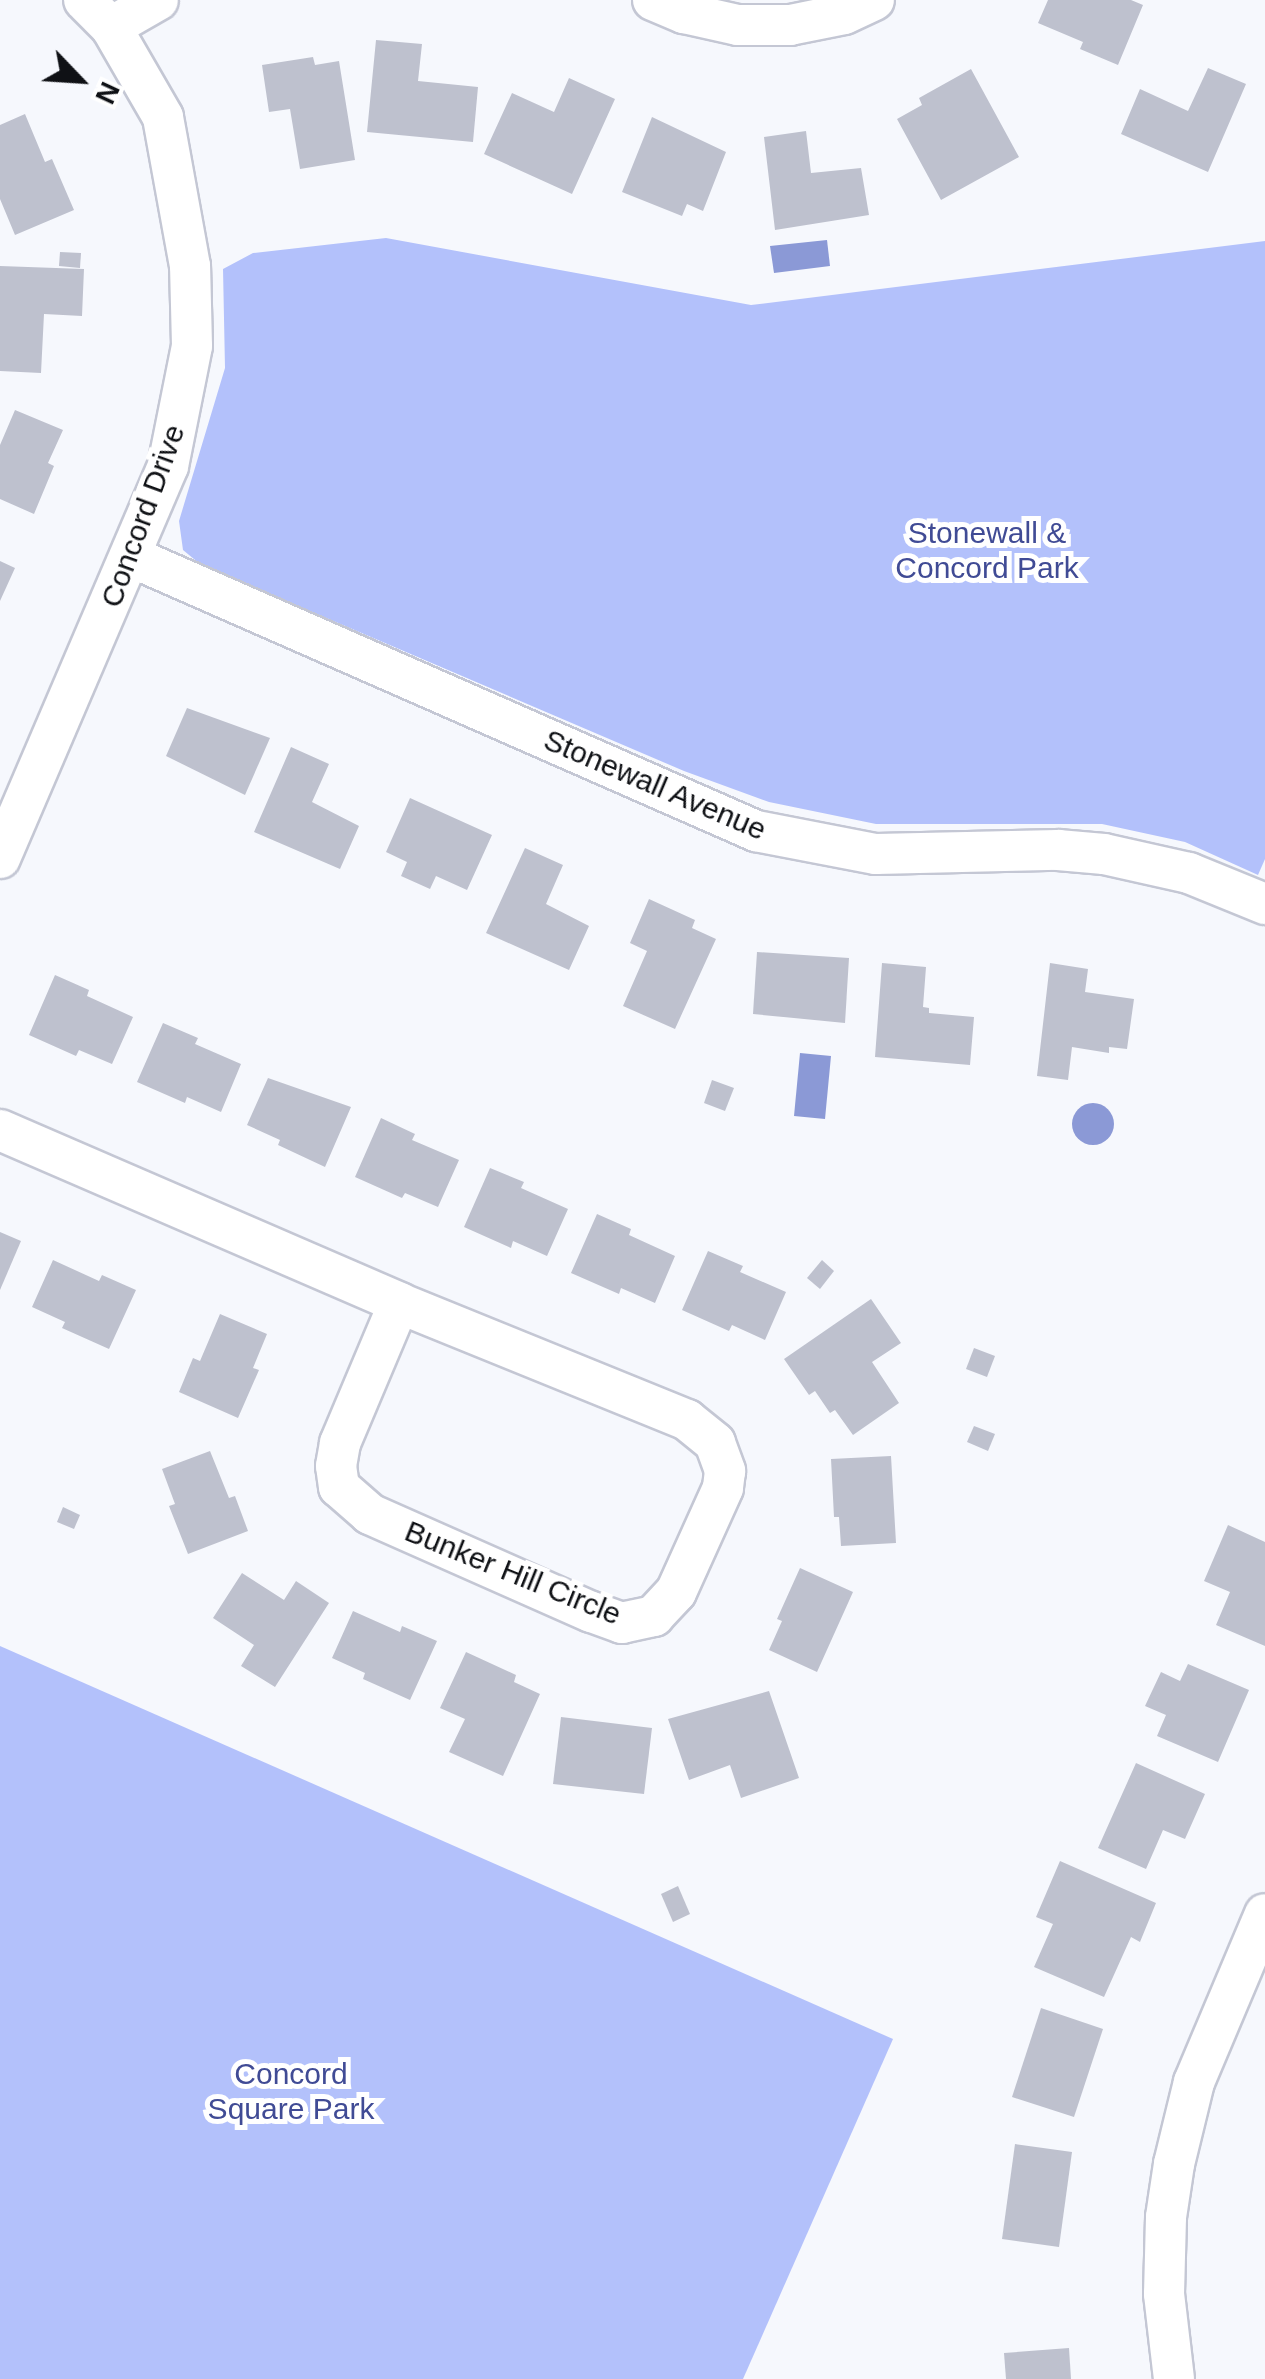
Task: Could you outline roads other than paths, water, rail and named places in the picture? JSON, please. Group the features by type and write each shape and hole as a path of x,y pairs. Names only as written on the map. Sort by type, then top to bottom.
{"street":[{"path":"97,14 158,0"},
{"path":"653,0 684,13 738,24 790,25 844,14 874,0"},
{"name":"Concord Drive","path":"0,858 132,556 178,430 187,386 192,312 183,220 163,117 97,14"},
{"name":"Stonewall Avenue","path":"132,556 756,831 876,854 1058,850 1104,854 1189,873 1265,904"},
{"name":"Bunker Hill Circle","path":"0,1130 400,1303 687,1420 715,1443 725,1470 722,1488 676,1592 654,1616 622,1623 591,1612 370,1514 339,1488 336,1466 340,1443 400,1303"},
{"path":"1174,2379 1164,2294 1166,2216 1174,2164 1194,2082 1265,1914"}],"park label":[{"name":"Stonewall & Concord Park","path":"987,550"},
{"name":"Concord Square Park","path":"291,2091"}]}
